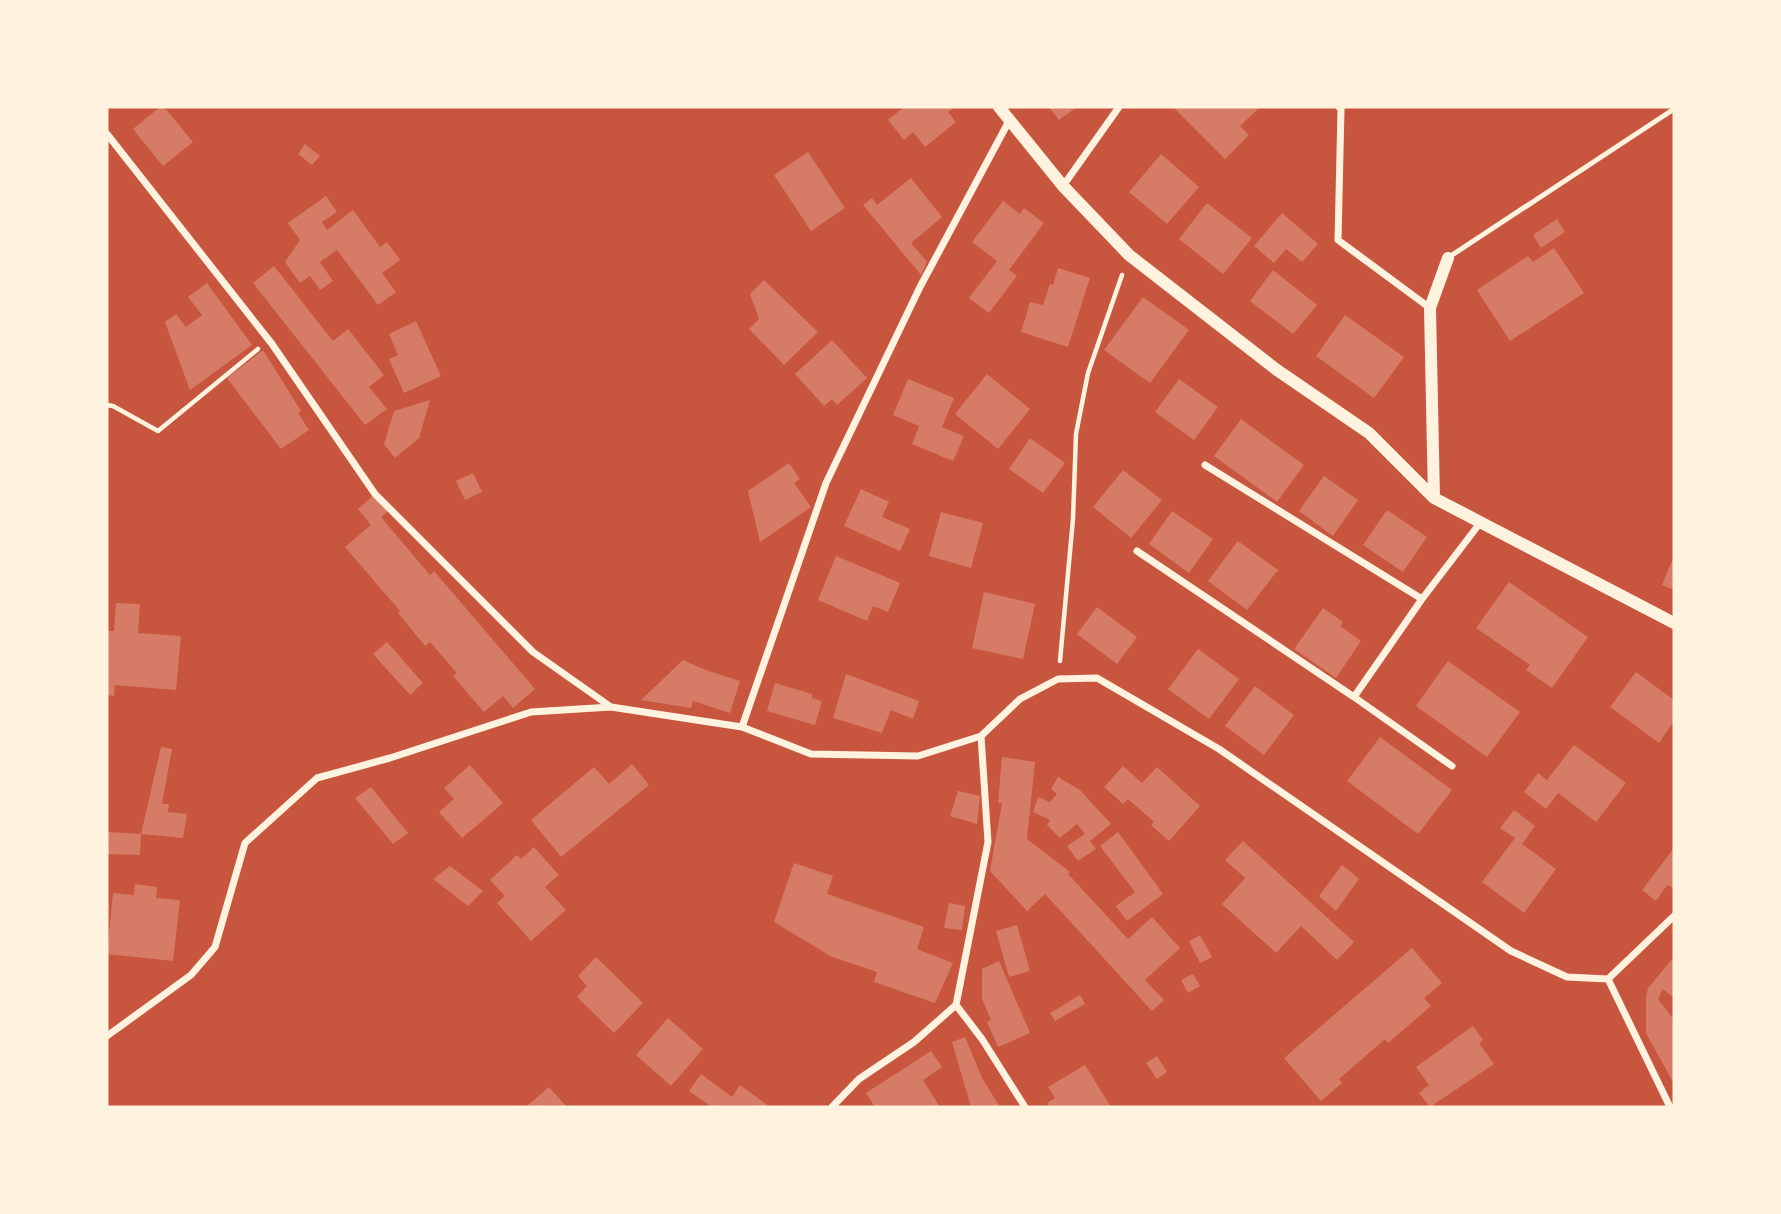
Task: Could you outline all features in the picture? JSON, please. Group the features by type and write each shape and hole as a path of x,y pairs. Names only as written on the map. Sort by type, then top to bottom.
{"street":[{"path":"999,107 1063,186 1129,255 1277,370 1369,433 1434,498 1674,623"},
{"path":"1063,186 1118,107"},
{"path":"1339,107 1338,240 1430,308"},
{"path":"742,727 826,483 920,287 1009,121"},
{"path":"107,134 272,344 375,494 533,652 611,707"},
{"path":"1434,498 1430,308 1448,258"},
{"path":"1205,465 1422,599"},
{"path":"1354,697 1422,599 1480,523"},
{"path":"1138,551 1452,766"},
{"path":"107,1036 191,975 215,947 245,843 317,778 390,758 531,712 611,707 742,727 811,754 918,756 981,736 1020,699 1058,679 1097,678 1219,749 1511,951 1567,977 1608,979 1674,916"},
{"path":"832,1107 859,1079 914,1042 956,1005 988,842 981,736"},
{"path":"1608,979 1671,1107"},
{"path":"956,1005 1025,1107"}],"lane":[{"path":"1448,258 1674,109"}],"path":[{"path":"1058,679 1073,519 1076,434 1088,373 1129,255"},
{"path":"107,405 158,431 268,341"}],"building":[{"path":"160,107 164,107 193,142 163,166 133,129"},
{"path":"904,107 955,107 948,112 956,122 925,147 913,132 904,140 888,120"},
{"path":"1049,107 1077,107 1059,120"},
{"path":"1173,107 1260,107 1240,126 1249,135 1225,159"},
{"path":"305,144 320,156 312,165 298,154"},
{"path":"808,152 845,208 811,231 774,175"},
{"path":"1161,154 1199,187 1167,224 1129,192"},
{"path":"911,178 942,217 911,243 927,262 921,275 863,205 872,198 877,205"},
{"path":"326,196 337,212 322,222 327,230 353,210 380,247 387,242 400,260 382,273 396,292 378,305 337,250 320,262 333,281 320,290 310,276 300,283 285,262 300,240 288,223"},
{"path":"1003,201 1020,214 1024,208 1044,223 1009,270 1017,276 989,313 969,298 997,261 972,242"},
{"path":"1207,203 1252,238 1223,274 1179,239"},
{"path":"1282,213 1318,244 1302,262 1286,249 1274,263 1254,246"},
{"path":"1557,219 1565,232 1541,248 1533,235"},
{"path":"1554,248 1584,293 1510,341 1477,290 1528,256 1533,262"},
{"path":"274,266 333,341 348,329 384,375 369,387 387,409 365,425 253,283"},
{"path":"1058,268 1090,278 1068,347 1021,332 1030,302 1043,305"},
{"path":"1273,270 1317,305 1293,334 1250,301"},
{"path":"764,280 818,332 784,365 749,329 759,319 750,294"},
{"path":"207,283 252,345 190,390 165,322 176,314 186,327 202,315 188,297"},
{"path":"1143,297 1189,330 1150,383 1104,350"},
{"path":"1345,315 1404,357 1374,398 1316,356"},
{"path":"416,321 441,376 404,393 389,359 398,355 389,334"},
{"path":"832,340 867,378 837,405 832,399 824,406 795,374"},
{"path":"263,350 301,411 298,413 309,430 281,449 227,378"},
{"path":"987,374 1030,409 998,449 955,414"},
{"path":"908,379 954,398 942,427 964,436 953,461 912,444 919,426 893,415"},
{"path":"1179,379 1218,407 1194,440 1155,412"},
{"path":"430,400 419,438 395,458 384,444 394,411"},
{"path":"1241,419 1304,465 1277,502 1214,456"},
{"path":"1030,438 1065,463 1043,493 1009,469"},
{"path":"789,463 800,479 794,483 811,507 760,542 748,491"},
{"path":"1123,470 1162,500 1131,538 1093,507"},
{"path":"473,473 482,492 465,500 456,481"},
{"path":"1324,476 1358,500 1333,536 1299,511"},
{"path":"861,489 889,502 882,517 910,529 900,551 844,526"},
{"path":"375,494 389,510 381,517 430,575 434,571 535,689 513,708 503,696 484,712 453,676 457,673 430,642 425,646 398,613 400,611 345,547 371,525 358,509"},
{"path":"1387,510 1427,537 1403,572 1363,545"},
{"path":"1172,511 1213,539 1189,573 1149,544"},
{"path":"941,512 983,523 971,568 929,556"},
{"path":"1238,541 1278,570 1247,610 1208,581"},
{"path":"836,556 900,583 888,612 873,606 867,621 818,600"},
{"path":"1674,556 1674,590 1662,585"},
{"path":"1509,582 1588,637 1552,688 1526,670 1530,665 1476,628"},
{"path":"984,592 1035,604 1023,659 972,648"},
{"path":"116,603 140,604 138,633 181,636 176,690 115,685 114,696 107,695 107,631 114,631"},
{"path":"1097,607 1137,637 1117,664 1077,634"},
{"path":"1323,608 1343,622 1340,626 1361,641 1336,678 1294,649"},
{"path":"387,642 423,683 410,695 373,654"},
{"path":"1198,649 1239,679 1209,719 1168,689"},
{"path":"683,660 740,681 730,713 693,701 691,708 641,700"},
{"path":"1448,661 1520,712 1487,757 1416,706"},
{"path":"1636,672 1674,700 1674,721 1659,743 1610,707"},
{"path":"846,674 919,701 913,719 891,710 882,733 833,718"},
{"path":"775,683 812,694 812,698 822,701 815,725 767,711"},
{"path":"1255,686 1294,715 1264,755 1225,726"},
{"path":"1380,737 1452,790 1418,834 1347,781"},
{"path":"1574,745 1626,783 1596,822 1558,793 1546,809 1524,792 1538,773 1547,780"},
{"path":"161,747 172,749 162,804 169,804 168,812 187,814 183,838 141,834"},
{"path":"1002,757 1035,762 1027,839 1070,872 1068,874 1128,939 1152,917 1180,948 1145,980 1164,1000 1152,1011 1045,894 1027,911 990,871 1002,803 998,803"},
{"path":"632,764 649,785 561,857 531,820 594,767 609,784"},
{"path":"470,765 503,803 462,838 439,812 454,799 444,788"},
{"path":"1123,766 1142,783 1157,767 1200,806 1169,841 1151,825 1154,822 1128,799 1123,804 1104,787"},
{"path":"1058,777 1080,790 1111,824 1090,841 1096,849 1078,861 1067,846 1085,834 1077,824 1060,838 1047,825 1050,820 1033,812 1038,797 1050,802 1057,794 1051,789"},
{"path":"371,787 408,833 393,844 355,798"},
{"path":"958,791 980,796 977,824 950,816"},
{"path":"1514,810 1535,826 1522,844 1556,869 1524,913 1482,882 1515,838 1500,828"},
{"path":"107,832 141,834 140,855 107,854"},
{"path":"1118,832 1163,894 1127,921 1116,906 1135,892 1100,846"},
{"path":"1243,841 1354,942 1337,960 1301,926 1276,953 1222,904 1245,878 1225,860"},
{"path":"534,847 559,875 545,887 566,910 531,941 497,903 505,896 490,880 517,855 521,859"},
{"path":"1674,848 1674,888 1667,885 1656,901 1642,890"},
{"path":"794,863 833,876 827,894 924,927 917,949 953,963 935,1003 874,982 877,972 832,957 774,922"},
{"path":"1342,865 1359,879 1336,911 1319,896"},
{"path":"450,866 483,891 468,906 433,879"},
{"path":"135,884 157,887 156,898 180,900 173,961 107,954 113,893 134,895"},
{"path":"949,903 965,906 962,930 944,928"},
{"path":"1017,925 1030,971 1009,977 996,931"},
{"path":"1200,935 1212,957 1200,963 1189,941"},
{"path":"1412,948 1442,983 1424,998 1431,1006 1388,1043 1385,1039 1339,1079 1342,1083 1321,1101 1284,1058"},
{"path":"596,957 643,1003 614,1033 577,997 587,986 578,976"},
{"path":"1674,957 1674,998 1663,989 1658,999 1674,1020 1674,1084 1646,1033 1646,998 1648,988"},
{"path":"999,961 1030,1033 998,1047 987,1022 991,1020 982,999 982,969"},
{"path":"1193,974 1200,986 1188,993 1181,980"},
{"path":"1080,995 1085,1004 1055,1021 1050,1013"},
{"path":"668,1018 703,1049 671,1086 636,1055"},
{"path":"1473,1026 1483,1040 1479,1043 1494,1064 1430,1107 1419,1093 1429,1085 1416,1067"},
{"path":"965,1037 982,1078 1000,1107 971,1107 952,1042"},
{"path":"931,1051 942,1067 923,1080 940,1107 875,1107 866,1093"},
{"path":"1157,1056 1167,1072 1157,1079 1146,1063"},
{"path":"1085,1065 1111,1107 1050,1107 1047,1103 1055,1098 1048,1087"},
{"path":"701,1074 732,1097 740,1085 770,1107 712,1107 689,1091"},
{"path":"549,1087 567,1107 526,1107"}]}
